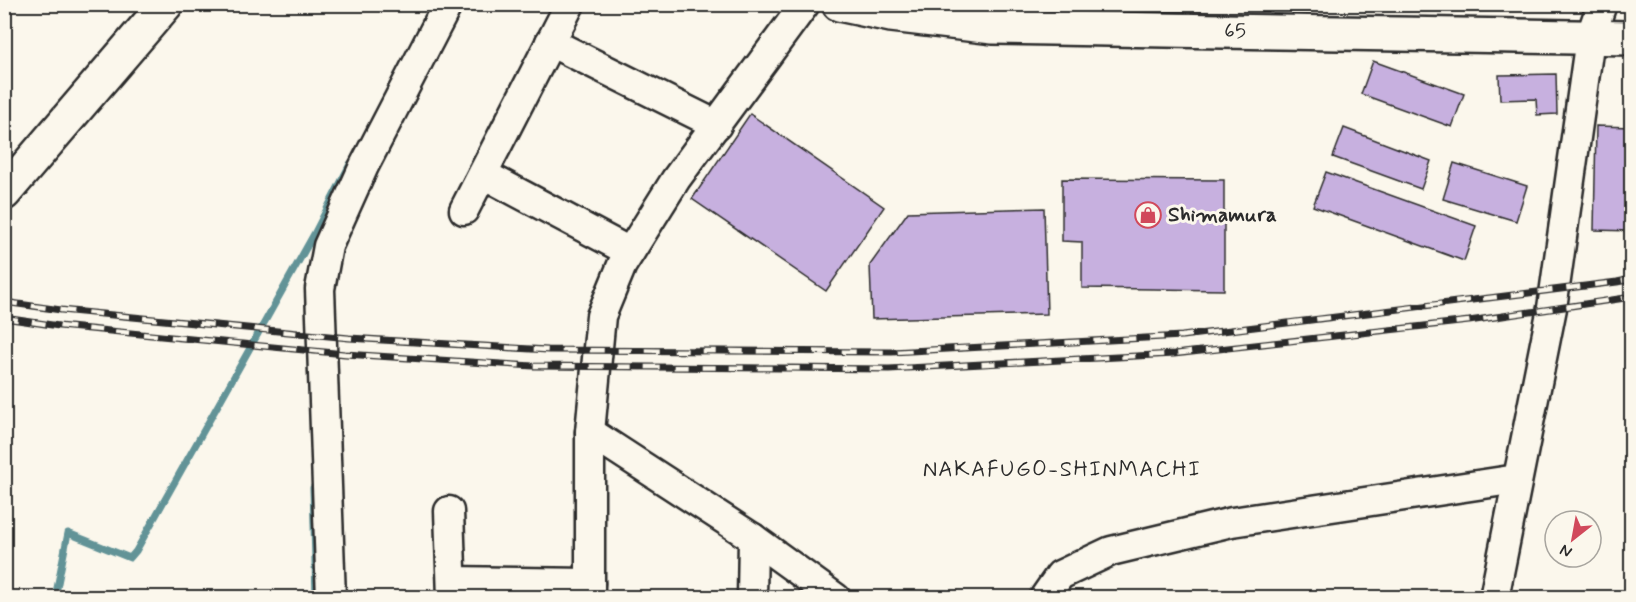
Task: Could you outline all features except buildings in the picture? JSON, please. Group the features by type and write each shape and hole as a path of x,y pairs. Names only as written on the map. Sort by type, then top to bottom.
{"main road":[{"path":"4,193 166,4"},
{"name":"65","path":"839,4 891,15 993,27 1273,31 1592,15 1632,38"}],"street":[{"path":"331,597 321,289 328,246 364,166 448,4"},
{"path":"464,210 570,4"},
{"path":"449,511 452,589 590,590 590,432 601,316 622,265 676,179 805,4"},
{"path":"1494,597 1552,308 1592,15"},
{"path":"550,42 717,125"},
{"path":"483,174 630,252"},
{"path":"590,432 753,538 836,597"},
{"path":"1044,597 1060,575 1111,550 1232,522 1517,479"},
{"path":"752,597 753,538"}],"waterway":[{"path":"55,598 68,533 130,558 136,551 314,234 350,164"},
{"path":"313,488 316,598"}],"railway":[{"path":"4,302 61,310 349,338 548,350 892,352 1182,336 1632,279"},
{"path":"4,318 59,326 345,354 533,366 889,369 1174,354 1469,321 1632,297"}],"place":[{"name":"Shimamura","path":"1148,215"}],"district":[{"name":"NAKAFUGO-SHINMACHI","path":"1062,470"}]}
